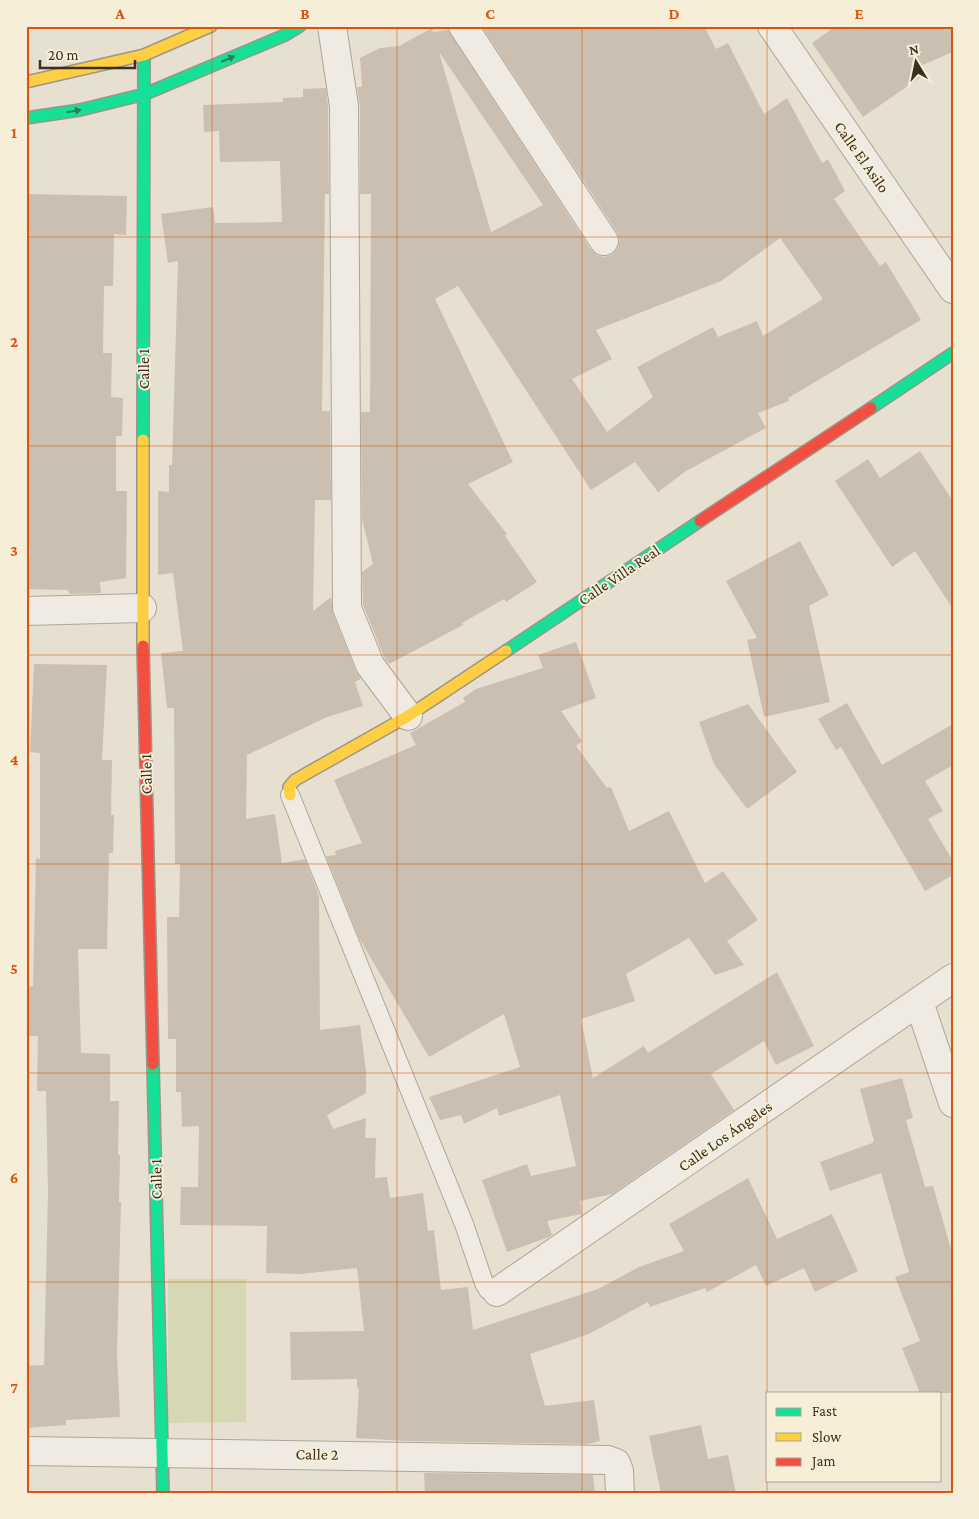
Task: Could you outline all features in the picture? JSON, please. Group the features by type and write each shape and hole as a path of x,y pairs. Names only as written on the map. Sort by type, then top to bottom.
{"street":[{"path":"26,82 144,55 211,26"},
{"path":"26,118 80,110 144,94 285,35 300,26"},
{"path":"332,26 344,106 347,608 370,665 408,716"},
{"path":"463,26 604,241"},
{"name":"Calle El Asilo","path":"772,26 953,288"},
{"name":"Calle 1","path":"144,55 142,608 163,1493"},
{"name":"Calle Villa Real","path":"290,795 289,787 295,780 408,716 953,353"},
{"path":"26,611 142,608"},
{"name":"Calle Los Ángeles","path":"497,1292 953,978"},
{"path":"919,1002 953,1103"},
{"name":"Calle 2","path":"26,1451 608,1460 616,1463 619,1471 620,1493"}],"lane":[{"path":"290,795 464,1224 484,1283 488,1290 497,1292"}],"green space":[{"path":"168,1279 246,1279 246,1422 168,1423"}],"building":[{"path":"704,26 716,49 728,43 764,114 787,98 822,163 828,159 845,191 834,199 880,266 886,262 921,320 788,398 789,401 758,413 766,428 686,471 658,492 635,462 591,490 458,286 435,299 513,462 468,484 507,534 505,536 537,582 506,602 504,599 462,623 463,625 389,664 384,657 363,605 362,572 373,564 362,519 361,412 370,412 371,194 360,194 360,106 357,87 362,87 360,58 380,48 399,46 432,28 433,32 448,30 591,250 597,255 605,257 613,254 618,248 620,240 617,232 482,27","holes":["439,52 543,205 491,232","780,238 823,299 763,336 757,321 718,337 713,327 637,367 653,397 607,432 572,379 612,359 596,330 721,281"]},
{"path":"836,26 953,26 953,52 920,66 925,74 863,117 812,43"},
{"path":"326,88 329,194 325,194 322,411 330,411 331,500 315,500 313,611 331,597 333,614 361,679 355,682 363,706 327,717 247,755 246,819 275,814 282,863 305,859 319,896 320,1030 360,1025 366,1071 366,1093 327,1115 333,1129 366,1118 365,1138 376,1138 375,1178 387,1177 390,1198 423,1193 428,1231 434,1230 441,1290 468,1287 473,1330 598,1289 639,1267 684,1251 669,1224 748,1178 777,1239 832,1214 858,1271 815,1292 804,1268 766,1286 756,1265 707,1292 705,1288 650,1307 648,1302 589,1334 530,1354 545,1406 594,1400 600,1441 588,1444 406,1441 356,1438 359,1388 357,1387 357,1379 291,1380 290,1332 364,1331 357,1268 301,1274 266,1273 267,1226 180,1225 181,1187 198,1187 199,1126 182,1127 181,1092 176,1092 176,1039 168,1039 167,917 179,917 180,864 175,864 174,708 167,708 161,653 183,651 173,573 158,575 158,491 169,492 169,465 172,465 178,261 168,263 161,214 213,207 215,223 282,222 280,161 220,162 219,131 204,132 203,105 283,102 283,98 303,97 303,89"},
{"path":"26,194 127,196 126,235 114,234 113,286 104,286 103,353 112,353 111,397 123,398 122,436 116,436 116,491 127,491 126,578 100,582 101,593 70,594 68,590 26,589"},
{"path":"920,451 953,501 953,609 915,551 892,567 835,481 868,459 880,478"},
{"path":"800,541 829,595 809,606 830,702 764,717 747,640 757,638 726,581"},
{"path":"576,642 596,698 561,711 582,741 576,746 607,788 611,787 629,831 669,811 705,883 723,871 758,920 727,941 744,965 715,975 689,938 626,974 635,1001 581,1019 593,1078 644,1046 648,1053 777,972 814,1046 776,1065 764,1041 711,1074 734,1110 612,1194 580,1201 582,1214 547,1221 552,1235 549,1237 507,1252 482,1180 527,1164 531,1176 576,1166 560,1095 499,1116 497,1108 464,1124 461,1115 440,1120 429,1097 520,1067 504,1014 429,1057 359,938 326,856 336,855 335,851 362,843 334,780 416,745 410,733 465,702 463,698 476,689 543,668 538,655"},
{"path":"34,664 107,665 102,760 112,760 111,815 114,815 113,853 109,853 107,949 78,949 81,1053 110,1054 110,1101 119,1101 118,1155 120,1155 119,1202 121,1202 117,1353 120,1417 66,1420 66,1425 26,1428 26,1366 44,1365 48,1192 46,1091 37,1091 38,1036 26,1036 26,987 33,986 36,858 40,859 40,753 30,752"},
{"path":"847,703 882,765 953,724 953,765 925,781 943,811 928,819 953,861 953,875 925,891 841,747 836,750 818,719"},
{"path":"748,704 797,772 747,809 714,764 699,722"},
{"path":"902,1078 913,1118 906,1120 925,1187 933,1186 953,1256 953,1393 920,1392 902,1348 920,1341 895,1277 909,1272 881,1173 830,1191 820,1162 874,1141 860,1089"},
{"path":"701,1425 708,1459 728,1455 736,1493 661,1493 649,1436"},
{"path":"424,1473 593,1475 595,1493 425,1493"}],"traffic: fast":[{"path":"26,118 80,110 145,94 285,35 300,26"},
{"path":"143,440 144,55"},
{"path":"871,408 953,353"},
{"path":"506,651 700,521"},
{"path":"153,1064 163,1493"}],"traffic: slow":[{"path":"26,82 144,55 211,26"},
{"path":"143,440 143,646"},
{"path":"290,795 289,787 295,780 408,716 506,651"}],"traffic: jam":[{"path":"700,521 871,408"},
{"path":"143,646 153,1064"}]}
